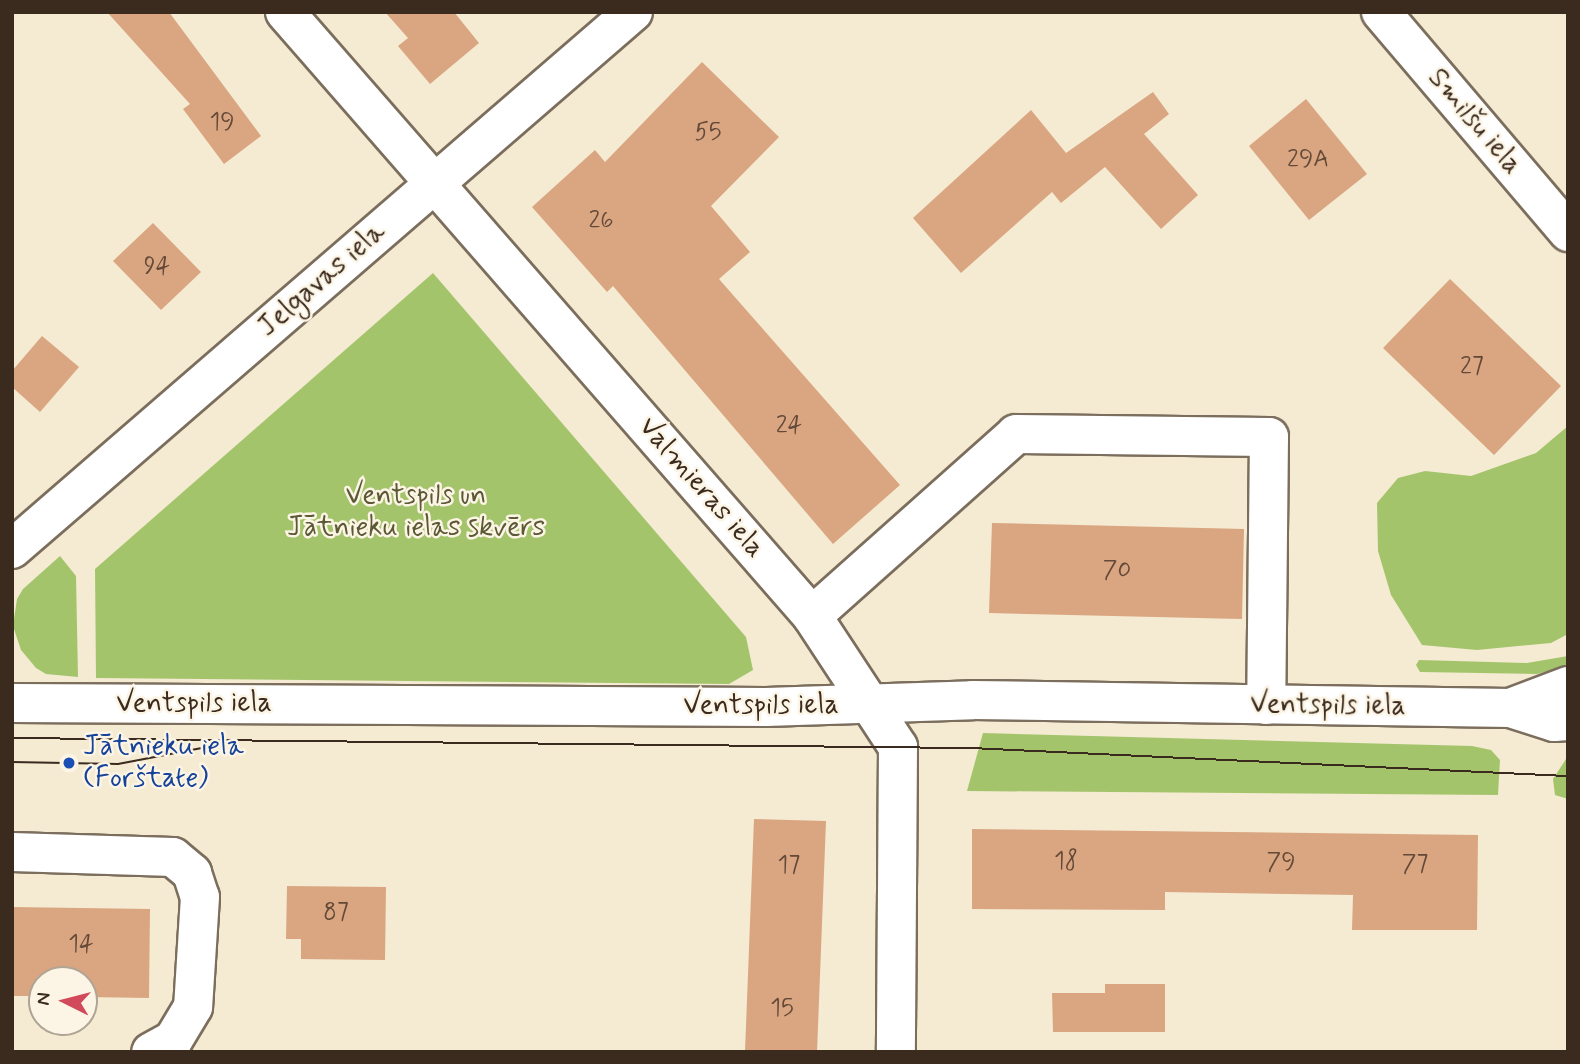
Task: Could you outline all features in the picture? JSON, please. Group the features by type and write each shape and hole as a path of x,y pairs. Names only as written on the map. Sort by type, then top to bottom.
{"street":[{"name":"Valmieras iela","path":"285,12 812,616 898,747 896,1052"},
{"name":"Jelgavas iela","path":"12,549 633,12"},
{"name":"Smilšu iela","path":"1381,12 1568,232"},
{"path":"812,616 1016,434 1269,437 1266,705"},
{"name":"Ventspils iela","path":"1510,708 1568,686"},
{"name":"Ventspils iela","path":"12,702 871,705 973,700 1510,708 1568,721"},
{"path":"12,852 173,857 192,873 200,897 193,1007 173,1040 151,1052"}],"green space":[{"name":"Ventspils un Jātnieku ielas skvērs","path":"433,273 746,637 753,670 729,684 96,678 95,569"},
{"path":"1568,426 1568,634 1551,643 1477,650 1422,645 1391,595 1378,551 1377,503 1398,478 1425,471 1471,476 1536,453"},
{"path":"60,556 76,576 78,677 46,674 36,668 21,650 13,626 17,599 23,589"},
{"path":"1568,656 1568,666 1537,674 1420,672 1416,665 1419,660 1527,663"},
{"path":"983,733 1472,746 1491,750 1500,760 1498,795 967,791"},
{"path":"1568,756 1568,799 1555,795 1553,779"}],"building":[{"path":"107,12 169,12 261,136 224,164 183,109 190,104"},
{"path":"385,12 454,12 479,43 430,84 398,46 408,38"},
{"path":"702,62 779,137 711,206 750,252 719,279 900,485 833,544 613,286 607,292 532,207 595,150 605,162"},
{"path":"1153,92 1169,114 1144,134 1198,195 1161,229 1105,167 1061,203 1052,192 961,273 913,218 1031,110 1066,153"},
{"path":"1306,99 1367,174 1309,220 1249,146"},
{"path":"153,223 201,272 161,310 113,261"},
{"path":"1450,279 1561,386 1494,455 1383,348"},
{"path":"42,336 79,367 40,412 12,387 12,371"},
{"path":"992,523 1244,529 1242,619 989,613"},
{"path":"754,819 826,821 817,1052 745,1052"},
{"path":"972,829 1478,835 1477,930 1352,930 1353,895 1165,892 1165,910 972,909"},
{"path":"287,886 386,887 385,960 301,959 301,939 286,939"},
{"path":"12,907 150,909 149,998 98,997 98,966 28,966 28,996 12,996"},
{"path":"1105,984 1165,984 1165,1032 1053,1032 1052,993 1105,993"}],"tram line":[{"path":"12,738 971,748 1568,776"},
{"path":"12,762 118,764 212,746"}],"place":[{"name":"Jātnieku iela (Forštate)","path":"69,763"}]}
